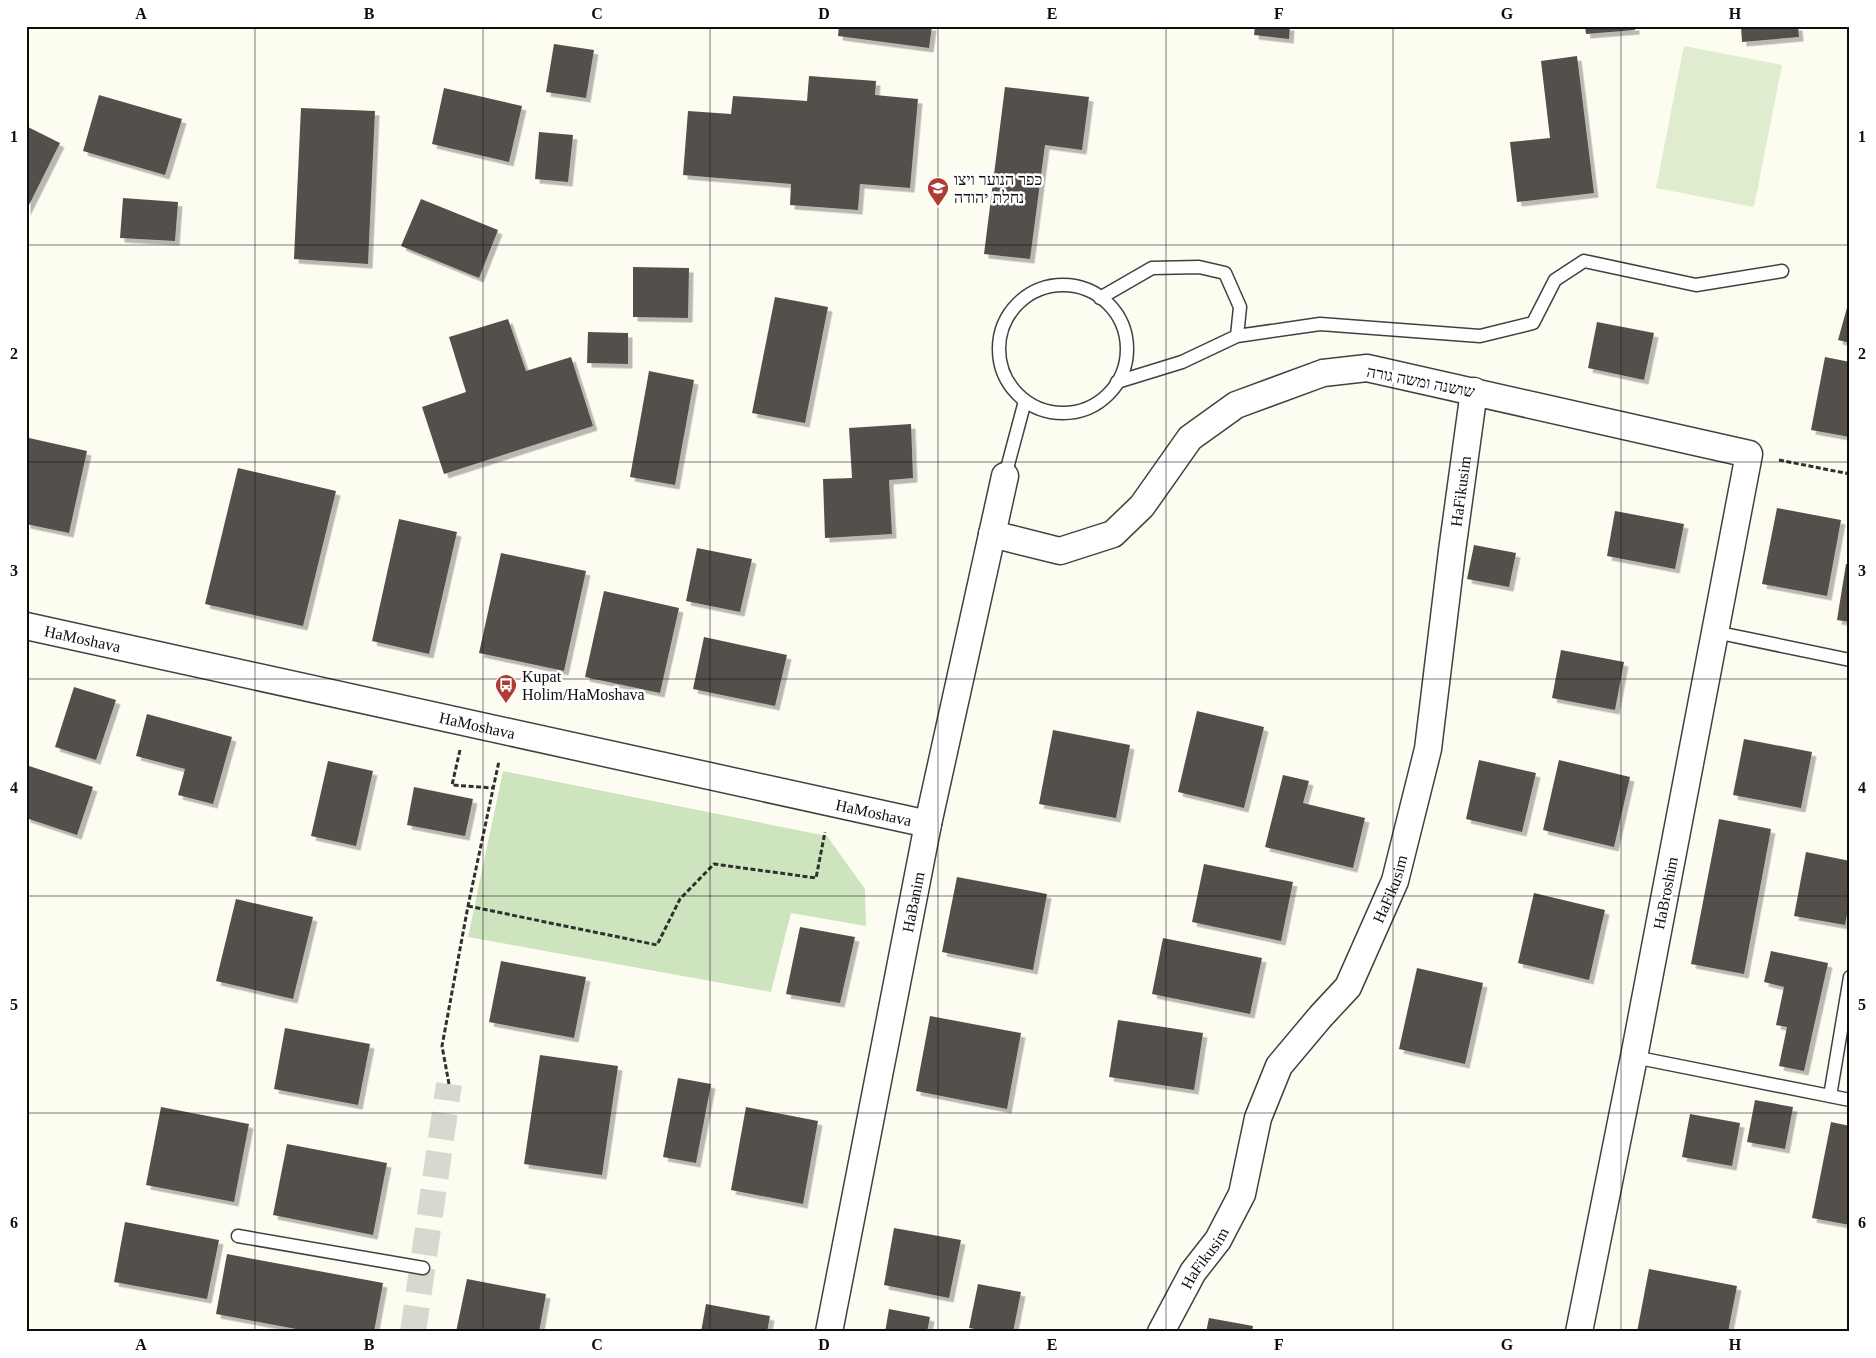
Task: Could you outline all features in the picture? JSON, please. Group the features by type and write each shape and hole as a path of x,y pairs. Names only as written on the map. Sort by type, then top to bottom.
{"street":[{"name":"שושנה ומשה גורה","path":"992,534 1060,551 1114,534 1142,506 1190,438 1236,405 1323,373 1367,368 1749,454"},
{"name":"HaFikusim","path":"1161,1332 1193,1272 1218,1240 1242,1194 1258,1118 1280,1066 1321,1016 1348,987 1395,881 1428,749 1452,551 1474,392"},
{"name":"HaBroshim","path":"1580,1332 1749,454"},
{"name":"HaBanim","path":"829,1332 928,824 1005,476"},
{"name":"HaMoshava","path":"26,626 928,824"}],"lane":[{"path":"1118,382 1182,362 1237,336 1320,324 1480,336 1533,323 1555,280 1584,260 1696,285 1782,271"},
{"path":"1100,298 1152,268 1199,267 1225,273 1240,307 1237,336"},
{"path":"1050,286 1071,286 1091,292 1100,298 1108,304 1120,321 1127,341 1125,363 1118,382 1104,398 1086,409 1064,413 1044,410 1025,401 1010,386 1001,367 998,346 1003,326 1014,307 1030,294 1050,286"},
{"path":"1005,476 1025,401"},
{"path":"1715,632 1850,660"},
{"path":"1830,1096 1850,977"},
{"path":"1634,1057 1850,1100"},
{"path":"238,1236 423,1268"}],"path":[{"path":"1749,454 1850,474"},
{"path":"466,723 452,785 493,788"},
{"path":"449,1084 442,1046 468,906 506,732"},
{"path":"468,906 657,945 680,900 714,864 816,878 830,803"}],"green space":[{"path":"1684,46 1782,65 1754,207 1656,188"},
{"path":"503,771 827,836 865,889 866,926 791,913 771,992 468,937"}],"building":[{"path":"839,26 932,26 929,48 838,36"},
{"path":"1255,26 1290,26 1289,39 1254,35"},
{"path":"1585,26 1635,26 1635,30 1586,34"},
{"path":"1741,26 1798,26 1799,37 1742,42"},
{"path":"1848,36 1850,36 1850,89 1847,88"},
{"path":"554,44 594,50 586,98 546,92"},
{"path":"1577,56 1594,193 1517,202 1510,142 1550,138 1541,61"},
{"path":"809,76 876,81 875,95 918,99 910,188 860,184 858,210 790,205 791,184 683,175 688,111 731,114 733,96 807,101"},
{"path":"1005,87 1089,97 1082,150 1045,145 1030,259 984,254"},
{"path":"444,88 522,106 509,162 432,144"},
{"path":"99,95 182,119 165,175 83,151"},
{"path":"301,108 375,111 368,264 294,259"},
{"path":"26,126 60,143 26,211"},
{"path":"539,132 573,135 568,182 535,179"},
{"path":"123,198 178,202 175,241 120,238"},
{"path":"421,199 498,230 479,278 401,246"},
{"path":"633,267 689,268 688,318 633,317"},
{"path":"775,297 828,307 805,423 752,413"},
{"path":"1850,297 1850,343 1838,340"},
{"path":"508,319 526,371 571,357 593,426 444,474 422,407 466,392 449,337"},
{"path":"1597,322 1654,333 1644,380 1588,368"},
{"path":"588,332 628,333 628,364 587,363"},
{"path":"1825,357 1850,362 1850,437 1811,430"},
{"path":"649,371 694,380 675,485 630,477"},
{"path":"911,424 913,478 889,480 892,534 825,538 823,479 852,478 849,428"},
{"path":"29,438 87,451 69,533 26,524 26,451"},
{"path":"238,468 336,491 303,626 205,604"},
{"path":"1777,508 1841,520 1827,596 1762,584"},
{"path":"1615,511 1684,524 1675,569 1607,556"},
{"path":"399,519 457,532 429,654 372,641"},
{"path":"1474,545 1516,553 1509,587 1467,579"},
{"path":"697,548 752,559 740,612 686,601"},
{"path":"501,553 586,571 564,671 479,653"},
{"path":"1846,564 1850,564 1850,622 1837,620"},
{"path":"604,591 679,608 660,693 585,677"},
{"path":"704,637 787,655 775,706 693,689"},
{"path":"1561,650 1624,662 1615,710 1552,698"},
{"path":"74,687 116,700 96,760 55,747"},
{"path":"1197,711 1264,727 1244,808 1178,792"},
{"path":"147,714 232,737 213,804 178,795 185,769 136,756"},
{"path":"1053,730 1130,745 1116,818 1039,804"},
{"path":"1744,739 1812,752 1801,808 1733,795"},
{"path":"1479,760 1536,773 1522,832 1466,819"},
{"path":"1559,760 1630,777 1614,847 1543,830"},
{"path":"328,761 373,771 356,846 311,836"},
{"path":"26,765 93,787 77,835 26,818"},
{"path":"1283,775 1309,781 1303,803 1365,818 1353,868 1265,847"},
{"path":"414,787 473,799 465,836 407,825"},
{"path":"1719,819 1771,829 1744,974 1691,964"},
{"path":"1806,852 1850,861 1850,898 1845,925 1794,916"},
{"path":"1204,864 1293,882 1281,941 1192,922"},
{"path":"957,877 1047,894 1033,970 942,952"},
{"path":"1534,893 1605,910 1589,980 1518,963"},
{"path":"236,899 313,917 293,999 216,981"},
{"path":"800,927 855,937 840,1003 786,994"},
{"path":"1163,938 1262,958 1250,1014 1152,994"},
{"path":"1771,951 1828,963 1804,1071 1779,1066 1787,1027 1776,1025 1784,987 1764,982"},
{"path":"501,961 586,977 574,1038 489,1022"},
{"path":"1417,968 1483,983 1465,1064 1399,1049"},
{"path":"930,1016 1021,1033 1007,1109 916,1091"},
{"path":"1118,1020 1203,1033 1194,1090 1109,1077"},
{"path":"285,1028 370,1044 358,1105 274,1089"},
{"path":"540,1055 618,1066 602,1175 524,1164"},
{"path":"678,1078 711,1084 696,1163 663,1157"},
{"path":"1755,1100 1793,1107 1785,1149 1747,1142"},
{"path":"161,1107 249,1124 234,1202 146,1185"},
{"path":"746,1107 818,1121 803,1204 731,1190"},
{"path":"1690,1114 1740,1123 1732,1166 1682,1157"},
{"path":"1831,1122 1850,1126 1850,1225 1812,1218"},
{"path":"287,1144 387,1163 373,1235 273,1215"},
{"path":"125,1222 219,1240 207,1299 114,1282"},
{"path":"894,1228 961,1240 949,1298 884,1285"},
{"path":"227,1254 383,1283 374,1332 312,1332 216,1314"},
{"path":"1649,1269 1737,1286 1728,1332 1637,1332"},
{"path":"467,1279 546,1294 539,1332 456,1332"},
{"path":"978,1284 1021,1292 1013,1332 991,1332 969,1328"},
{"path":"706,1304 770,1316 767,1332 701,1332"},
{"path":"889,1309 930,1317 927,1332 885,1332"},
{"path":"1209,1318 1253,1326 1252,1332 1206,1332"}],"tunnel":[{"path":"413,1332 449,1084"}],"place":[{"name":"כפר הנוער ויצו נחלת יהודה","path":"938,207"},
{"name":"Kupat Holim/HaMoshava","path":"506,704"}]}
